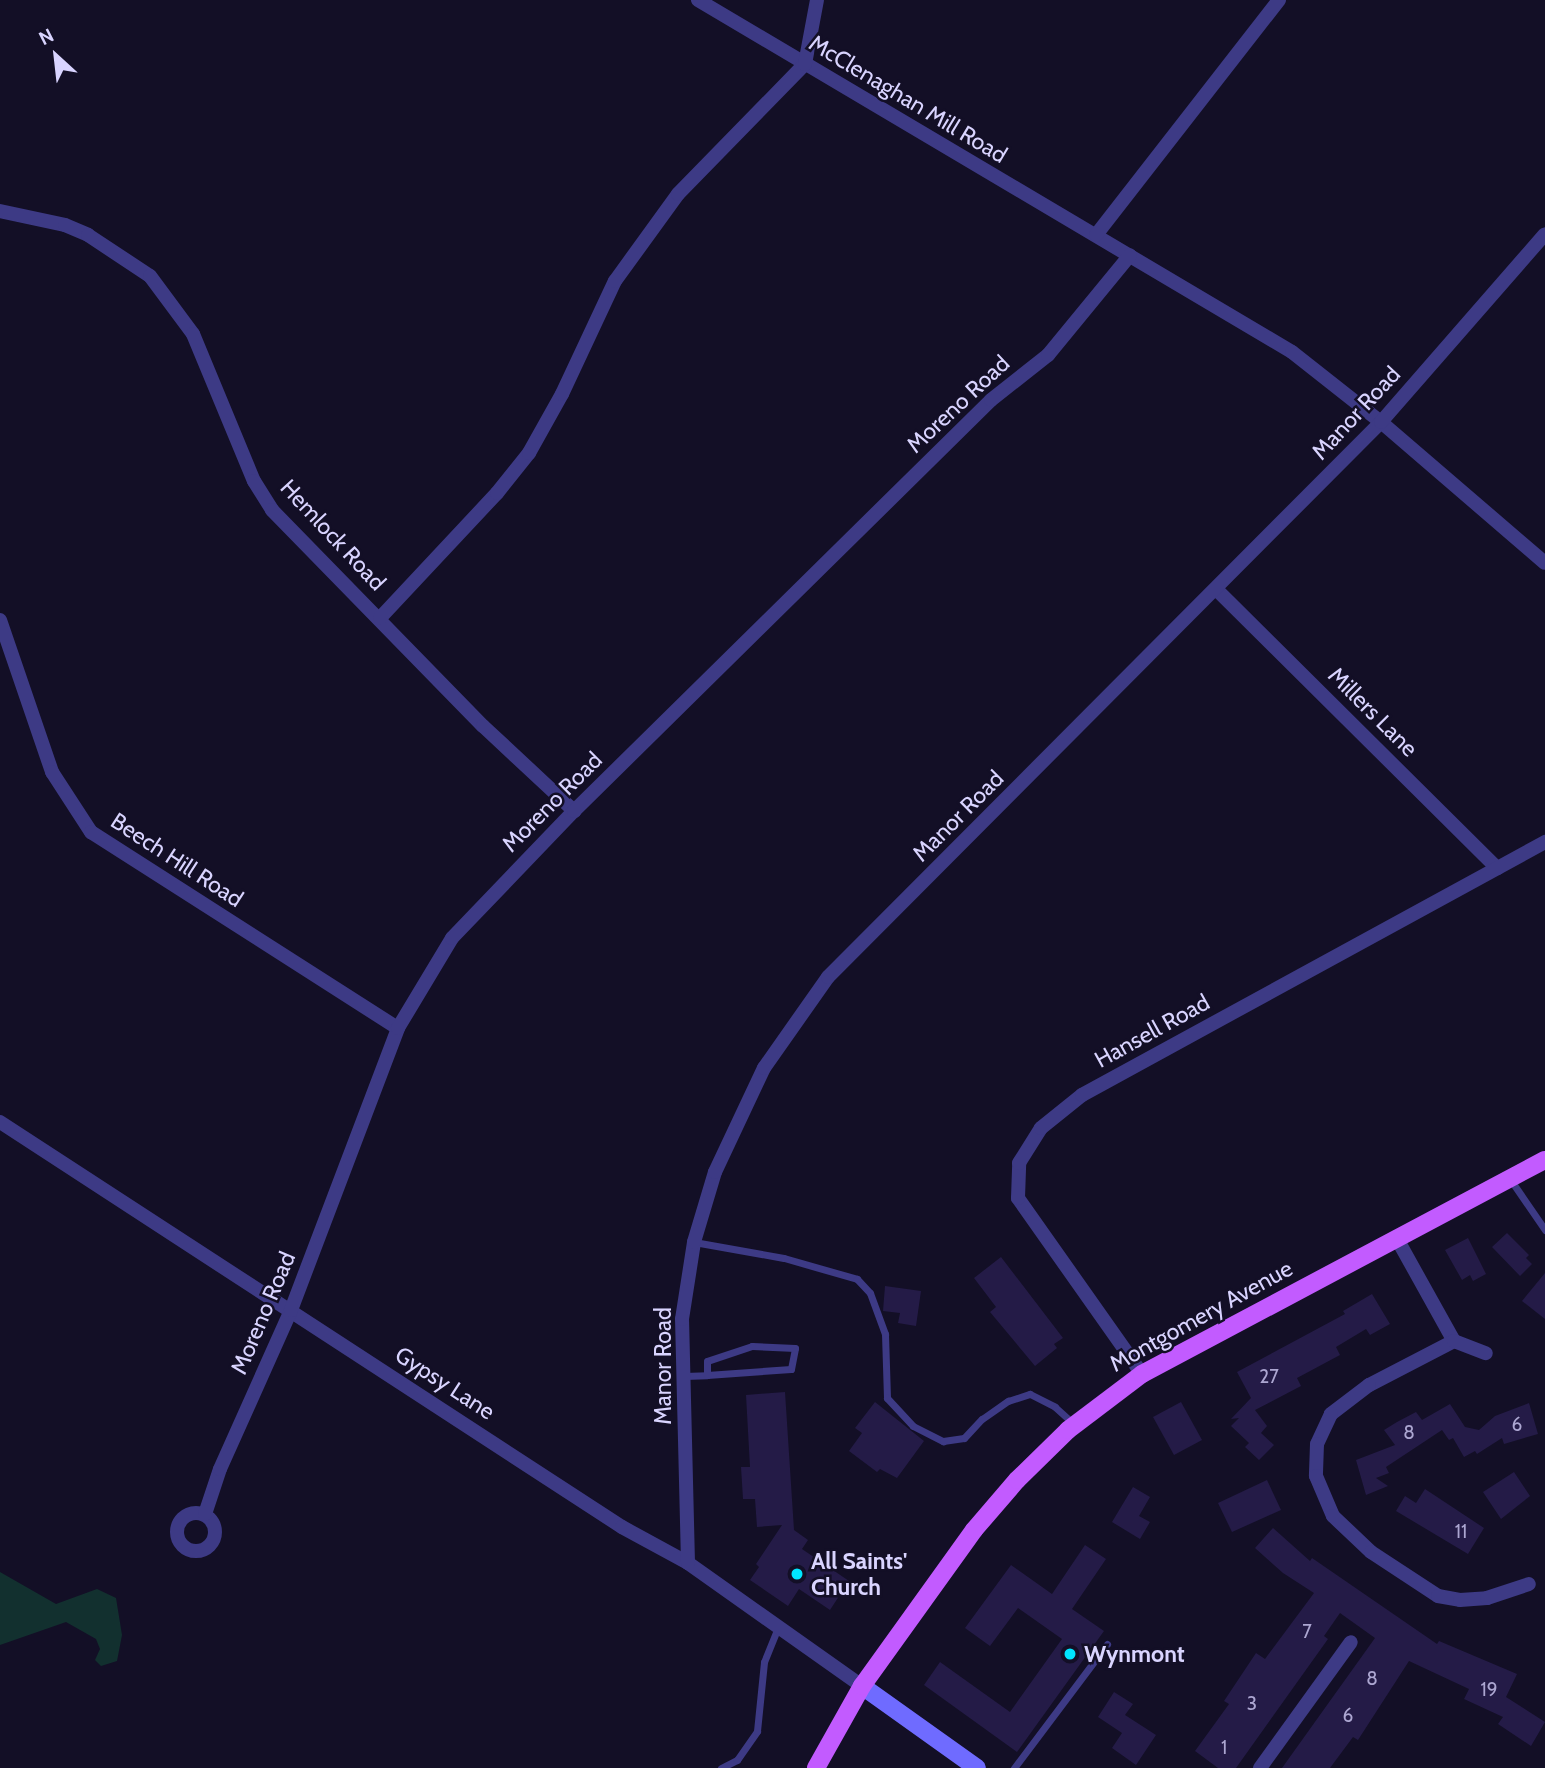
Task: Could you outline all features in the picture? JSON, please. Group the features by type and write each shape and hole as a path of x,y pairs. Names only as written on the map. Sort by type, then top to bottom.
{"main road":[{"name":"Montgomery Avenue","path":"816,1768 862,1686 974,1530 1017,1480 1075,1424 1142,1374 1545,1160"}],"street":[{"name":"McClenaghan Mill Road","path":"698,0 1130,255"},
{"path":"380,618 497,493 529,453 562,394 615,281 678,194 804,64 817,0"},
{"path":"1096,235 1279,0"},
{"name":"Hemlock Road","path":"0,211 65,225 88,235 150,276 193,334 254,481 272,510 483,726 574,811"},
{"name":"Manor Road","path":"688,1563 682,1319 694,1242 715,1172 764,1068 828,977 1217,590 1381,422 1545,234"},
{"path":"1130,255 1292,352 1381,422 1545,563"},
{"name":"Moreno Road","path":"205,1514 220,1469 291,1310 398,1028 452,938 574,811 991,400 1048,355 1130,255"},
{"name":"Millers Lane","path":"1217,590 1497,867"},
{"name":"Beech Hill Road","path":"0,620 52,772 91,832 398,1028"},
{"name":"Hansell Road","path":"1142,1374 1018,1198 1019,1163 1041,1128 1082,1095 1545,842"},
{"name":"Gypsy Lane","path":"0,1122 622,1527 688,1563 777,1629 862,1686"},
{"path":"1396,1237 1454,1341 1486,1353"},
{"path":"1454,1341 1369,1385 1331,1414 1317,1444 1317,1476 1333,1516 1371,1552 1437,1596 1460,1600 1487,1598 1529,1584"},
{"path":"1260,1768 1351,1642"},
{"path":"862,1686 977,1768"}],"lane":[{"path":"1510,1178 1545,1230"},
{"path":"694,1242 784,1258 857,1279 870,1293 885,1334 887,1398 913,1426 943,1441 964,1438 982,1419 1008,1401 1030,1394 1055,1407 1075,1424"},
{"path":"683,1376 707,1375 791,1369 795,1348 752,1346 707,1361 707,1375"},
{"path":"721,1768 737,1760 757,1731 764,1662 777,1629"},
{"path":"1014,1768 1107,1644"}],"green space":[{"path":"0,1572 56,1604 97,1589 116,1598 122,1635 117,1661 101,1666 95,1660 100,1649 96,1639 66,1622 0,1645"}],"building":[{"path":"1507,1233 1529,1255 1526,1258 1532,1264 1520,1276 1492,1247"},
{"path":"1468,1238 1486,1274 1473,1281 1470,1275 1462,1280 1445,1250"},
{"path":"1001,1257 1063,1338 1054,1344 1057,1348 1035,1366 990,1312 996,1307 974,1278"},
{"path":"1545,1273 1545,1319 1522,1301"},
{"path":"885,1286 921,1291 916,1326 898,1323 900,1313 883,1311"},
{"path":"1372,1294 1390,1324 1370,1335 1366,1329 1336,1347 1340,1355 1297,1378 1301,1386 1255,1410 1267,1426 1261,1433 1274,1445 1259,1460 1245,1447 1249,1443 1231,1426 1239,1418 1231,1419 1251,1398 1237,1372 1345,1314 1343,1311"},
{"path":"785,1392 794,1530 808,1540 802,1549 849,1581 830,1610 799,1589 788,1606 750,1580 759,1567 756,1564 782,1525 757,1527 755,1499 743,1499 741,1467 750,1467 746,1395"},
{"path":"875,1402 924,1441 897,1478 880,1469 877,1472 849,1451 862,1433 855,1428"},
{"path":"1181,1402 1202,1440 1174,1455 1153,1417"},
{"path":"1529,1403 1538,1434 1504,1444 1502,1438 1477,1454 1475,1451 1464,1457 1453,1438 1449,1440 1442,1430 1386,1467 1389,1473 1376,1478 1388,1486 1366,1495 1356,1460 1395,1445 1384,1430 1397,1422 1416,1412 1422,1420 1450,1404 1465,1427 1479,1430 1495,1416"},
{"path":"1514,1472 1530,1496 1501,1519 1483,1492"},
{"path":"1267,1480 1281,1510 1232,1532 1218,1503"},
{"path":"1133,1487 1150,1497 1139,1516 1150,1522 1140,1539 1112,1522"},
{"path":"1425,1489 1484,1528 1468,1554 1396,1511 1405,1496 1416,1503"},
{"path":"1273,1528 1310,1561 1312,1558 1437,1644 1439,1641 1517,1674 1506,1697 1545,1722 1531,1746 1498,1724 1503,1717 1464,1699 1469,1689 1409,1661 1358,1740 1353,1737 1330,1768 1282,1768 1375,1638 1340,1613 1324,1636 1328,1639 1236,1768 1218,1768 1195,1751 1229,1704 1224,1701 1256,1653 1265,1659 1314,1593 1283,1573 1255,1548"},
{"name":"Wynmont","path":"1085,1545 1106,1559 1072,1609 1104,1631 1017,1752 924,1685 940,1662 1010,1712 1062,1639 1018,1608 990,1646 965,1628 1011,1565 1052,1594"},
{"path":"1114,1692 1133,1704 1125,1715 1156,1735 1136,1765 1112,1748 1122,1733 1098,1717"}],"place":[{"name":"All Saints' Church","path":"797,1574"},
{"name":"Wynmont","path":"1070,1654"}]}
